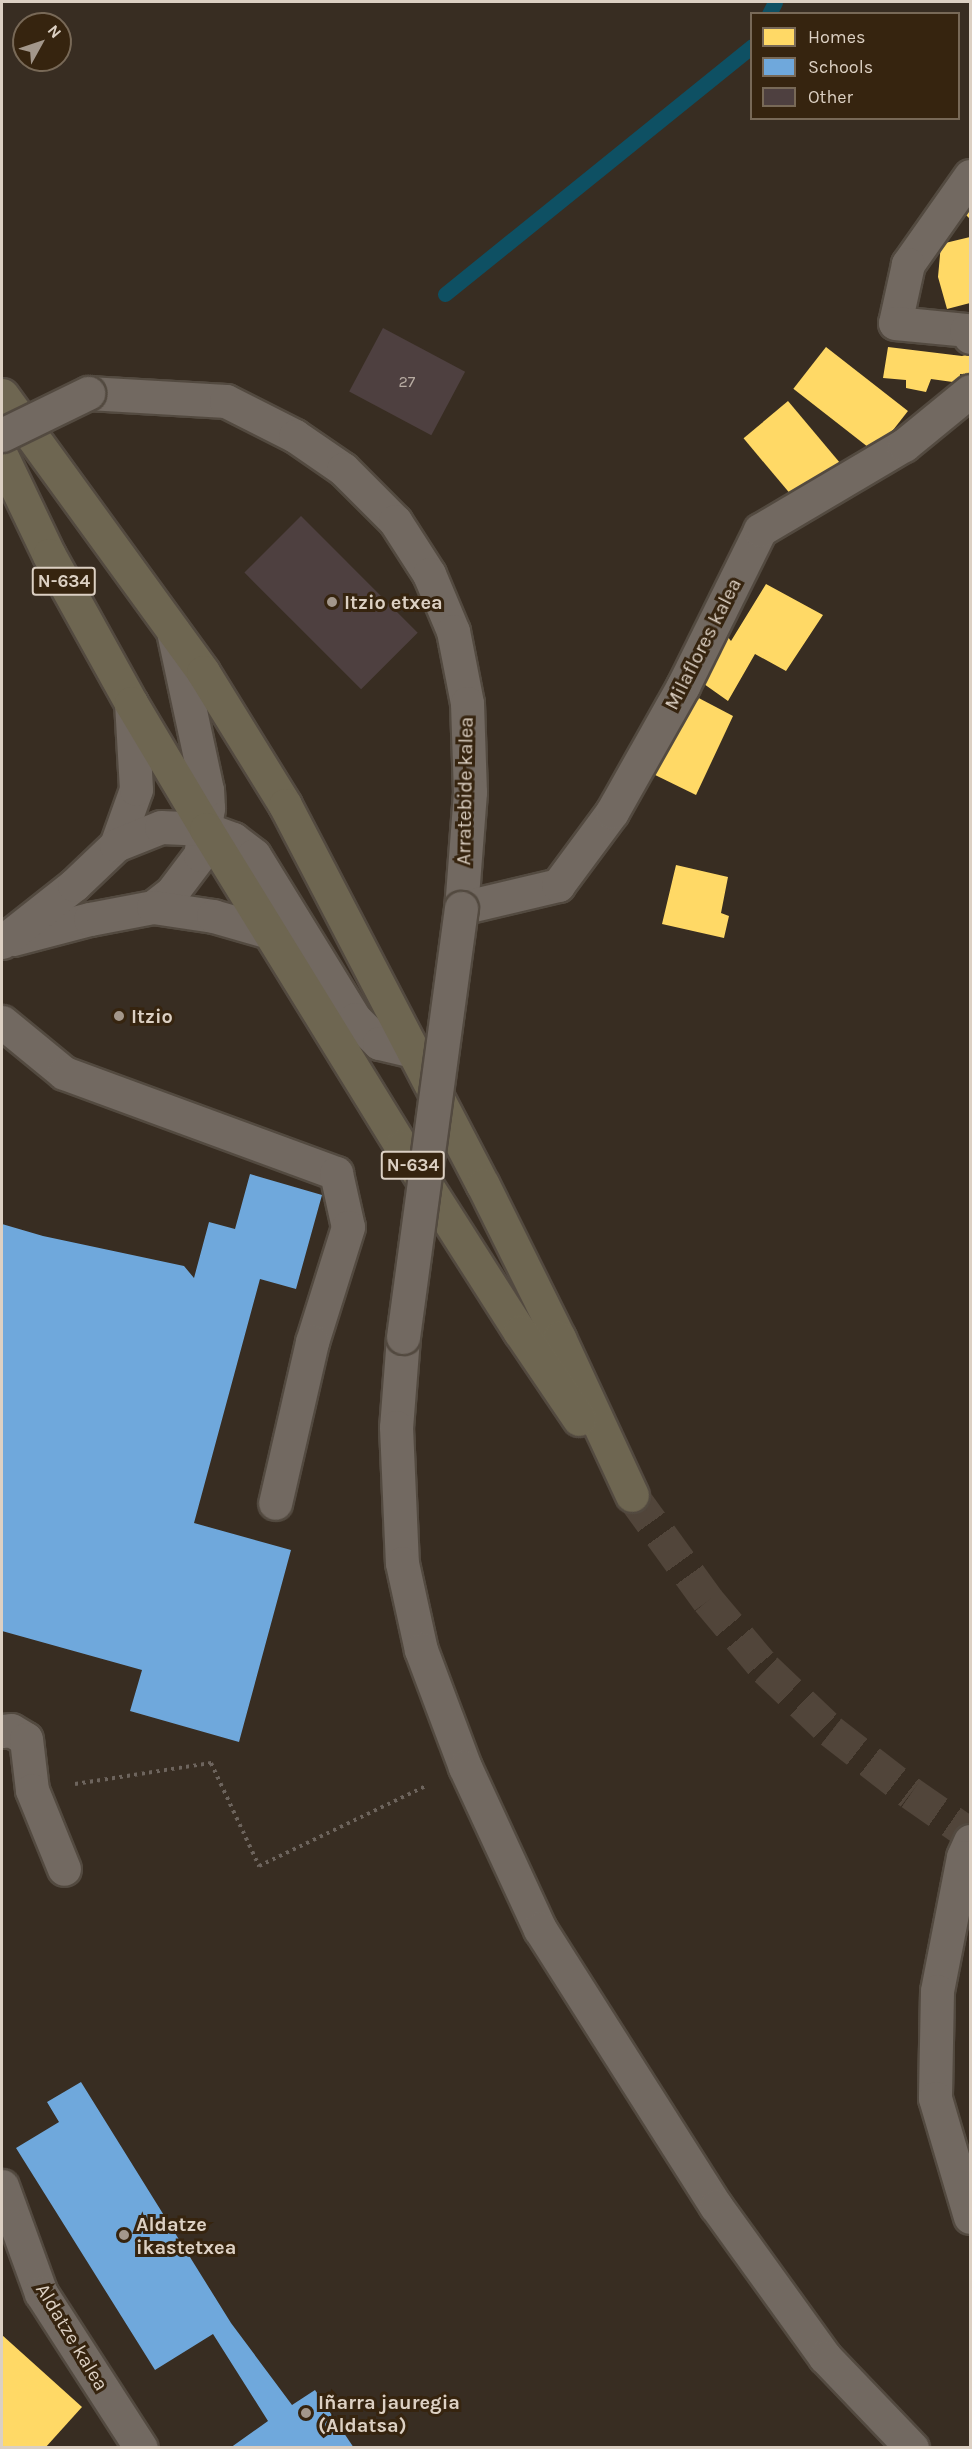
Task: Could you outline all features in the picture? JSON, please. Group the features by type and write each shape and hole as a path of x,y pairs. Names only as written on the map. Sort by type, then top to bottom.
{"highway":[{"path":"2,395 203,672 285,805 415,1051"},
{"name":"N-634","path":"2,457 49,555 131,703 206,829 520,1332 632,1495 559,1338 415,1051"}],"street":[{"path":"970,176 908,264 896,323 966,330 970,337"},
{"name":"Milaflores kalea","path":"462,908 558,885 612,812 682,686 760,530 904,445 970,391"},
{"name":"Arratebide kalea","path":"2,435 88,393 226,401 295,436 343,469 395,521 429,574 453,631 467,703 470,792 462,908 403,1337 396,1427 402,1563 421,1650 465,1767 540,1929 716,2206 825,2357 912,2448"},
{"path":"153,907 172,892 200,855 206,829 207,790 173,631"},
{"path":"116,845 136,789 131,703"},
{"path":"2,942 74,885 116,845 161,827 206,829 233,839 254,855 355,1019 379,1043 415,1051"},
{"path":"2,942 90,919 153,907 213,916 269,932"},
{"path":"2,1022 64,1073 336,1173 348,1227 312,1342 275,1503"},
{"path":"2,1731 11,1730 26,1739 32,1790 64,1869"},
{"path":"970,1841 963,1857 937,1990 935,2098 970,2217"},
{"name":"Aldatze kalea","path":"2,2186 41,2293 141,2448"}],"path":[{"path":"32,1790 211,1763 260,1866 465,1767"}],"building: Homes":[{"path":"970,205 970,219 964,213"},
{"path":"970,237 970,303 947,309 938,277 941,244"},
{"path":"826,347 908,411 875,453 793,389"},
{"path":"888,347 962,356 970,354 970,375 960,374 960,383 931,379 926,392 906,388 906,380 883,378"},
{"path":"788,401 839,462 795,500 744,438"},
{"path":"766,584 823,615 786,671 755,654 728,701 704,684 727,636 731,641"},
{"path":"693,695 733,716 696,795 649,772"},
{"path":"676,865 728,877 721,913 729,916 724,938 662,924"},
{"path":"2,2335 82,2407 45,2448 2,2446"}],"building: Schools":[{"path":"250,1174 322,1195 296,1289 260,1279 194,1523 291,1550 239,1742 130,1711 142,1670 2,1631 2,1224 43,1236 184,1266 194,1278 209,1222 235,1229"},
{"name":"Aldatze ikastetxea","path":"81,2082 231,2323 292,2405 315,2390 354,2448 230,2448 268,2421 213,2334 155,2370 16,2148 59,2122 47,2102"}],"building: Other":[{"path":"383,328 465,372 431,435 349,392"},
{"name":"Itzio etxea","path":"301,516 418,633 361,689 244,573"}],"waterway":[{"path":"770,12 775,2"},
{"path":"445,294 750,48"}],"tunnel":[{"path":"632,1495 708,1600 766,1669 831,1731 911,1793 970,1834"}],"place":[{"name":"Itzio etxea","path":"332,602"},
{"name":"Itzio","path":"119,1016"},
{"name":"Aldatze ikastetxea","path":"124,2235"},
{"name":"Iñarra jauregia (Aldatsa)","path":"306,2413"}]}
